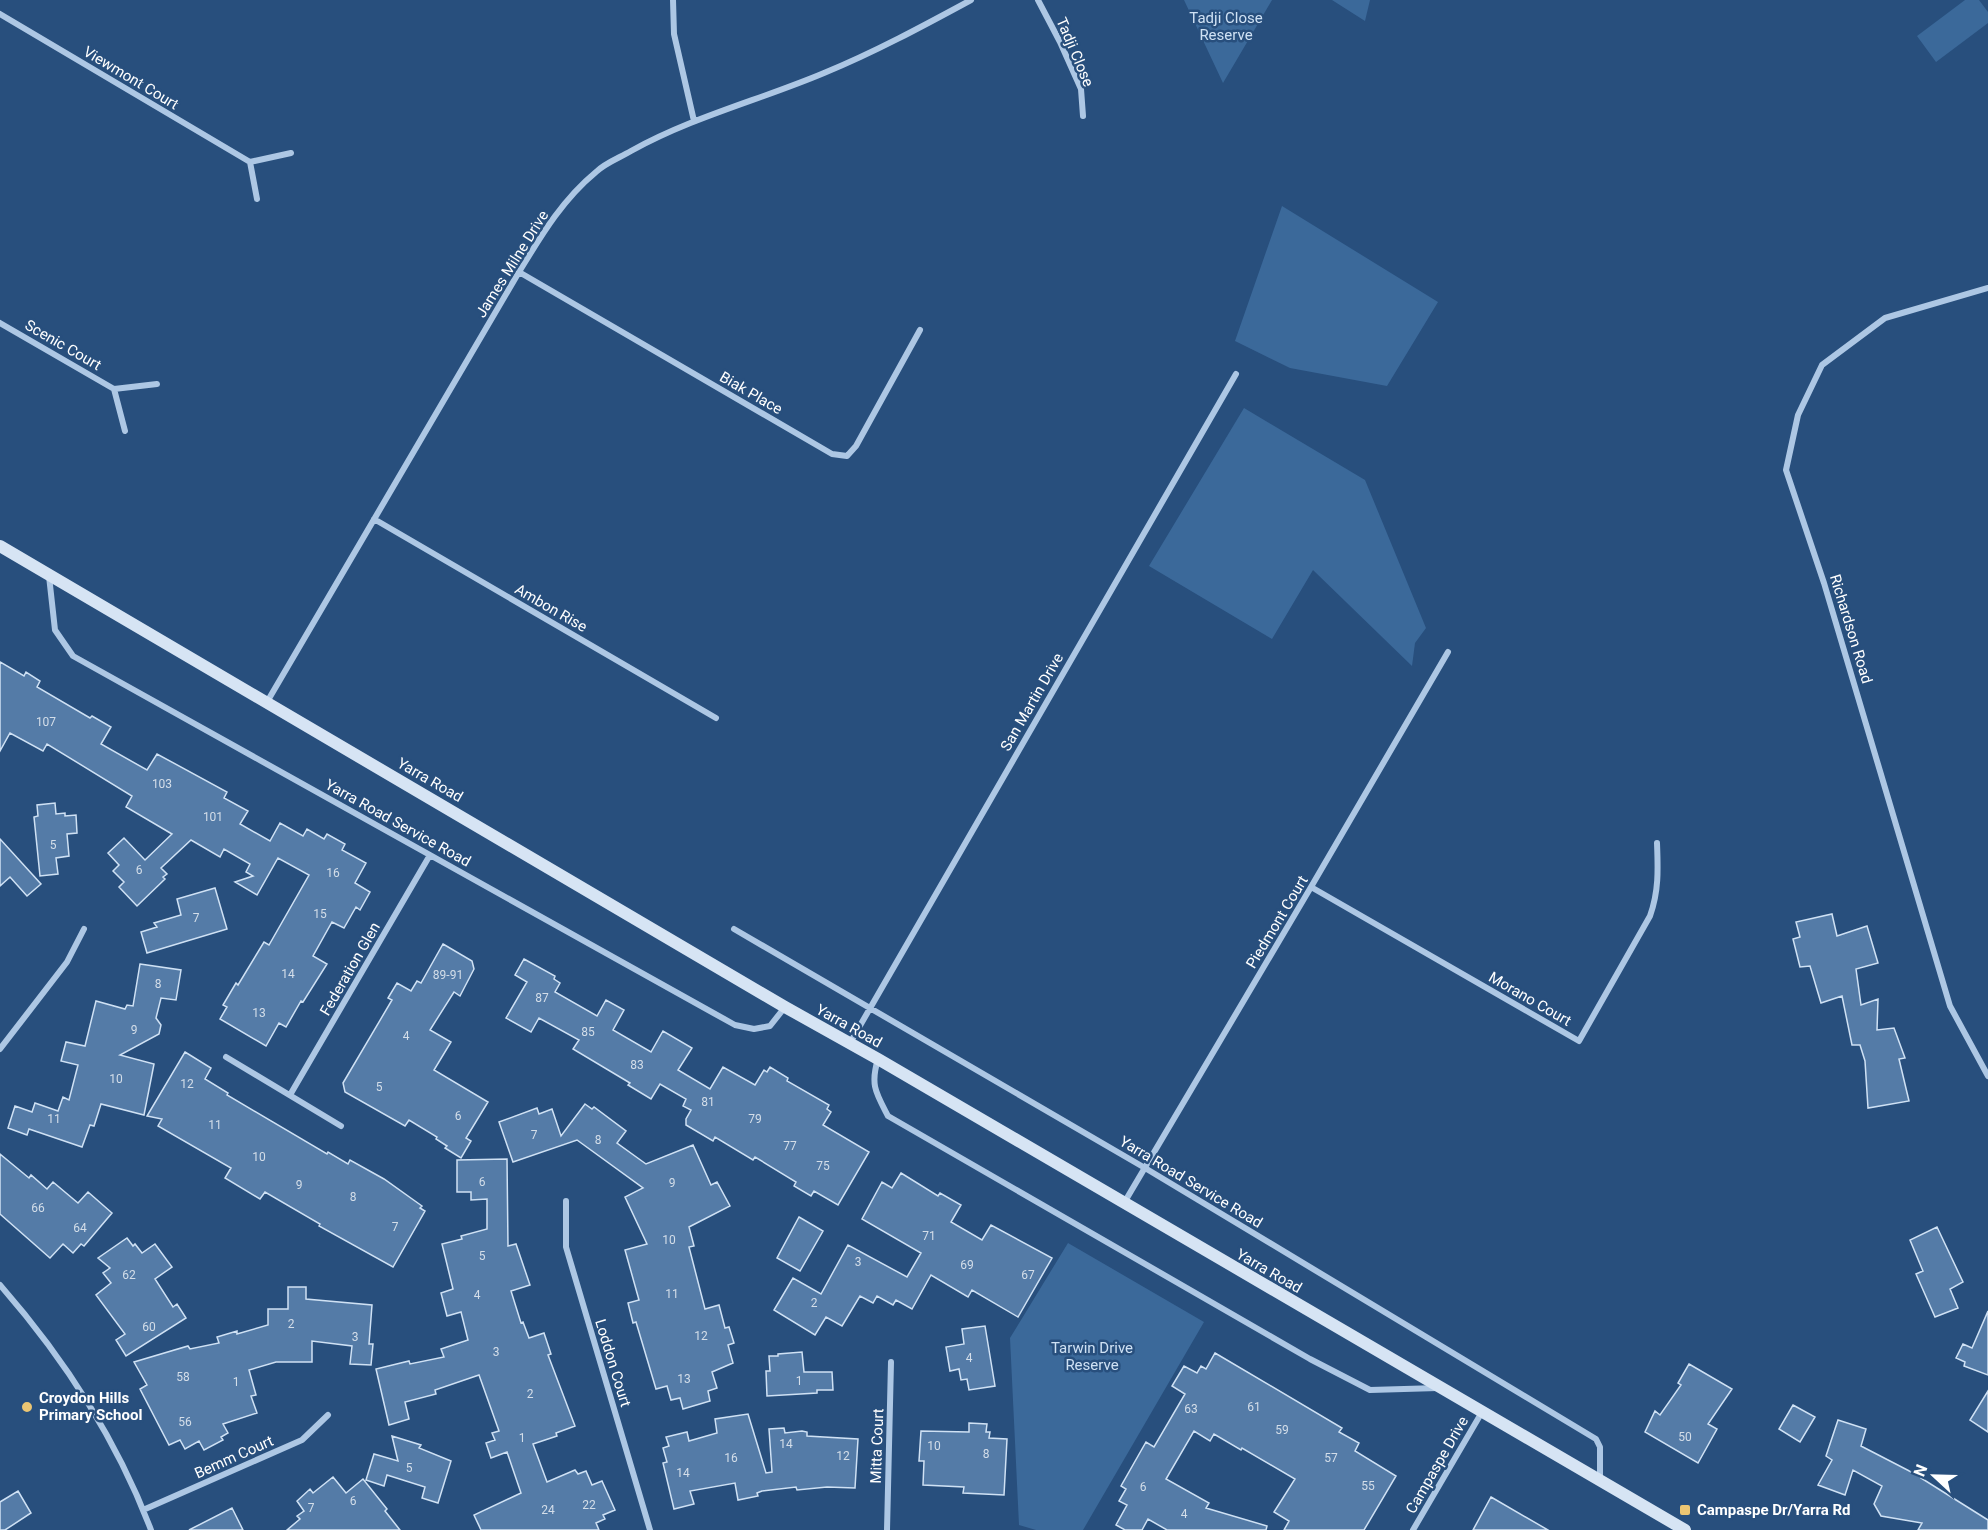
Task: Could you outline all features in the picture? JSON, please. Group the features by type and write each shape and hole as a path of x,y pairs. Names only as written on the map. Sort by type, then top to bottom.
{"main road":[{"name":"Yarra Road","path":"0,546 785,1007 1685,1530"}],"street":[{"path":"673,0 674,34 694,121"},
{"name":"James Milne Drive","path":"267,702 519,272 563,203 597,170 645,144 694,121 825,73 971,0"},
{"name":"Tadji Close","path":"1038,0 1081,90 1083,116"},
{"name":"Viewmont Court","path":"0,15 250,162"},
{"path":"257,199 250,162 291,153"},
{"name":"Biak Place","path":"519,272 832,454 847,456 856,446 920,330"},
{"name":"Richardson Road","path":"1988,288 1885,318 1822,365 1798,415 1786,470 1824,583 1950,1006 1988,1076"},
{"name":"Scenic Court","path":"0,323 114,389"},
{"name":"San Martin Drive","path":"850,1043 1236,374"},
{"path":"124,431 114,389 157,384"},
{"name":"Ambon Rise","path":"374,519 716,718"},
{"name":"Yarra Road Service Road","path":"49,575 55,630 73,656 735,1025 754,1029 770,1026 785,1007"},
{"name":"Piedmont Court","path":"1124,1204 1448,651"},
{"name":"Morano Court","path":"1311,887 1579,1041 1650,916 1656,898 1658,879 1657,843"},
{"name":"Federation Glen","path":"290,1095 430,855"},
{"path":"0,1049 67,962 84,929"},
{"name":"Yarra Road Service Road","path":"734,929 869,1010 1145,1168 1596,1439 1600,1447 1600,1481"},
{"path":"226,1057 341,1126"},
{"path":"878,1059 874,1071 873,1087 888,1116 1310,1359 1370,1390 1441,1388"},
{"name":"Loddon Court","path":"566,1201 566,1247 650,1530"},
{"path":"0,1285 48,1343 82,1395 116,1455 151,1530"},
{"name":"Mitta Court","path":"887,1530 891,1362"},
{"name":"Campaspe Drive","path":"1413,1530 1482,1411"},
{"name":"Bemm Court","path":"143,1510 302,1440 328,1415"}],"green space":[{"name":"Tadji Close Reserve","path":"1184,0 1272,0 1223,83"},
{"path":"1332,0 1370,0 1365,21"},
{"path":"1965,0 1979,0 1988,12 1988,23 1936,62 1917,36"},
{"path":"1282,206 1438,302 1387,386 1290,368 1235,341"},
{"path":"1244,408 1365,480 1426,628 1415,643 1412,666 1313,570 1272,639 1149,566"},
{"name":"Tarwin Drive Reserve","path":"1068,1243 1204,1322 1083,1530 1036,1530 1019,1525 1010,1338"}],"building":[{"path":"0,662 24,676 26,672 40,681 37,687 90,718 92,716 111,727 101,744 147,770 157,754 227,792 224,798 248,811 240,824 270,841 280,823 303,836 307,829 324,839 327,834 345,844 342,850 366,863 355,883 370,892 360,910 356,907 344,928 332,922 313,956 327,964 286,1027 279,1023 266,1046 220,1019 227,1007 223,1005 264,942 269,945 309,875 278,858 257,895 235,882 253,876 246,872 250,864 224,849 220,857 191,840 161,868 167,874 163,877 165,879 137,906 119,887 124,882 113,871 119,865 108,853 124,838 145,860 172,834 126,807 132,796 47,744 43,751 10,733 0,751"},
{"path":"55,803 56,814 76,815 77,833 67,834 69,856 56,858 58,874 40,876 34,817 38,816 37,805"},
{"path":"0,839 41,884 27,896 10,877 0,886"},
{"path":"215,888 227,929 147,953 141,932 157,927 154,923 181,915 177,899"},
{"path":"1832,914 1837,936 1867,926 1878,963 1856,969 1861,1005 1878,999 1877,1030 1894,1028 1905,1058 1899,1059 1909,1101 1868,1108 1865,1061 1860,1045 1852,1045 1842,996 1821,1003 1810,966 1800,967 1793,939 1800,937 1796,922"},
{"path":"443,944 472,961 474,969 460,996 454,992 430,1030 451,1042 434,1070 488,1102 466,1138 471,1141 461,1158 445,1148 447,1146 436,1139 437,1137 409,1120 405,1126 345,1092 343,1083 392,1000 388,998 397,983 411,991 417,981 421,983"},
{"path":"524,959 555,976 554,979 560,983 555,992 597,1016 606,1000 624,1010 613,1030 651,1052 663,1031 692,1048 678,1070 710,1089 723,1067 755,1085 764,1070 767,1072 770,1067 788,1078 787,1081 829,1105 827,1109 831,1112 823,1125 869,1152 838,1205 814,1191 811,1196 794,1186 796,1182 755,1157 753,1160 715,1137 713,1141 686,1125 686,1119 691,1110 683,1106 686,1099 660,1084 651,1099 628,1085 630,1083 573,1049 579,1040 539,1018 531,1032 506,1018 527,982 515,975"},
{"path":"140,964 181,970 176,1000 161,998 156,1018 161,1025 159,1034 120,1055 154,1064 144,1115 101,1104 94,1126 90,1125 82,1147 29,1129 27,1135 8,1128 15,1106 32,1112 35,1103 58,1111 63,1097 69,1100 78,1065 61,1061 66,1042 85,1046 96,1001 125,1009 127,1005 133,1006"},
{"path":"185,1052 211,1068 205,1079 228,1093 227,1095 327,1154 328,1152 348,1164 350,1160 384,1179 422,1206 420,1208 425,1211 393,1267 319,1226 320,1224 265,1192 260,1199 225,1178 231,1168 158,1126 162,1119 147,1116"},
{"path":"585,1104 592,1109 594,1107 626,1131 617,1143 646,1164 693,1145 711,1185 717,1182 730,1206 689,1227 694,1246 689,1247 705,1309 719,1305 725,1328 729,1327 734,1343 728,1345 733,1363 712,1372 717,1388 708,1391 710,1401 683,1409 680,1398 671,1400 667,1386 656,1389 636,1322 633,1323 628,1303 639,1300 625,1250 647,1244 625,1197 643,1188 577,1140 513,1162 499,1122 537,1108 539,1114 552,1109 561,1136"},
{"path":"0,1154 29,1178 31,1175 47,1189 53,1182 78,1203 88,1192 112,1213 84,1246 81,1244 73,1253 63,1244 50,1258 0,1214"},
{"path":"507,1159 508,1246 516,1244 530,1285 511,1291 521,1323 523,1322 529,1338 544,1333 551,1354 548,1355 575,1426 556,1433 557,1436 533,1444 547,1482 575,1470 578,1474 586,1471 592,1485 602,1481 615,1510 603,1515 605,1519 596,1523 599,1530 481,1530 474,1515 521,1493 507,1452 491,1458 486,1443 495,1440 492,1433 499,1431 479,1375 435,1390 436,1394 405,1402 409,1419 389,1425 376,1369 409,1361 410,1364 444,1357 441,1349 468,1340 461,1312 447,1316 441,1293 453,1289 442,1244 487,1229 487,1199 471,1200 471,1192 457,1192 457,1160"},
{"path":"901,1173 938,1196 940,1193 961,1205 951,1222 982,1240 991,1225 1052,1258 1018,1317 972,1290 968,1297 931,1275 912,1309 896,1300 893,1305 877,1296 873,1303 860,1296 842,1326 826,1317 815,1335 774,1310 793,1278 821,1294 848,1245 907,1277 921,1253 862,1219 882,1182 892,1188"},
{"path":"799,1217 823,1231 800,1271 777,1258"},
{"path":"1937,1227 1963,1282 1950,1289 1958,1308 1935,1317 1916,1274 1923,1271 1910,1240"},
{"path":"127,1238 142,1253 155,1244 172,1267 155,1279 173,1307 177,1304 186,1318 126,1356 116,1340 125,1334 96,1295 111,1283 103,1273 110,1268 98,1258"},
{"path":"288,1287 306,1287 306,1299 372,1305 369,1344 373,1344 371,1365 350,1364 352,1346 312,1341 312,1362 276,1362 249,1370 256,1395 251,1396 257,1413 223,1424 228,1433 221,1437 223,1440 204,1450 199,1441 185,1449 180,1440 169,1445 140,1389 147,1385 134,1362 188,1346 190,1349 219,1343 217,1337 268,1325 268,1309 288,1309"},
{"path":"1988,1311 1988,1375 1964,1366 1965,1362 1956,1358 1963,1344 1972,1348"},
{"path":"985,1326 995,1386 969,1390 967,1379 961,1380 959,1369 950,1371 946,1347 964,1344 962,1329"},
{"path":"802,1352 804,1372 832,1372 833,1390 767,1396 766,1371 770,1371 769,1356"},
{"path":"1215,1353 1342,1428 1339,1432 1359,1443 1355,1451 1396,1476 1364,1530 1284,1530 1289,1521 1274,1512 1295,1479 1214,1434 1210,1441 1194,1431 1166,1479 1209,1503 1206,1508 1267,1526 1266,1530 1167,1530 1148,1519 1142,1530 1125,1530 1116,1525 1127,1505 1119,1501 1126,1489 1121,1486 1146,1442 1154,1447 1185,1394 1172,1386 1184,1366 1197,1373 1201,1366 1206,1369"},
{"path":"1689,1364 1732,1389 1708,1424 1717,1429 1698,1463 1645,1432 1655,1411 1660,1415 1681,1385 1678,1383"},
{"path":"1988,1391 1988,1432 1970,1420"},
{"path":"1793,1405 1815,1417 1800,1442 1779,1429"},
{"path":"748,1414 766,1473 772,1472 769,1429 784,1428 785,1433 802,1431 807,1432 807,1436 858,1439 855,1488 827,1487 797,1490 796,1487 762,1491 757,1493 758,1496 738,1500 735,1483 690,1491 694,1504 674,1509 663,1463 667,1462 663,1448 669,1446 666,1437 687,1432 689,1441 717,1433 715,1419"},
{"path":"1838,1420 1866,1429 1861,1446 1921,1477 1988,1520 1988,1530 1918,1530 1922,1523 1881,1516 1874,1504 1882,1486 1853,1470 1845,1495 1818,1485 1832,1460 1826,1456"},
{"path":"969,1423 987,1424 986,1432 990,1432 989,1438 1007,1439 1004,1495 963,1493 964,1487 923,1485 924,1461 919,1461 921,1431 969,1432"},
{"path":"392,1436 421,1445 419,1448 451,1461 438,1503 422,1498 425,1487 387,1475 384,1486 366,1480 374,1454 398,1461"},
{"path":"333,1477 346,1493 363,1479 387,1509 385,1511 400,1530 287,1530 300,1519 297,1516 304,1511 297,1501 310,1489 313,1493"},
{"path":"18,1491 31,1513 5,1530 0,1530 0,1502"},
{"path":"1491,1497 1548,1530 1473,1530"},
{"path":"232,1508 243,1530 189,1530"}],"place":[{"name":"Croydon Hills Primary School","path":"27,1407"},
{"name":"Campaspe Dr/Yarra Rd","path":"1685,1510"}]}
